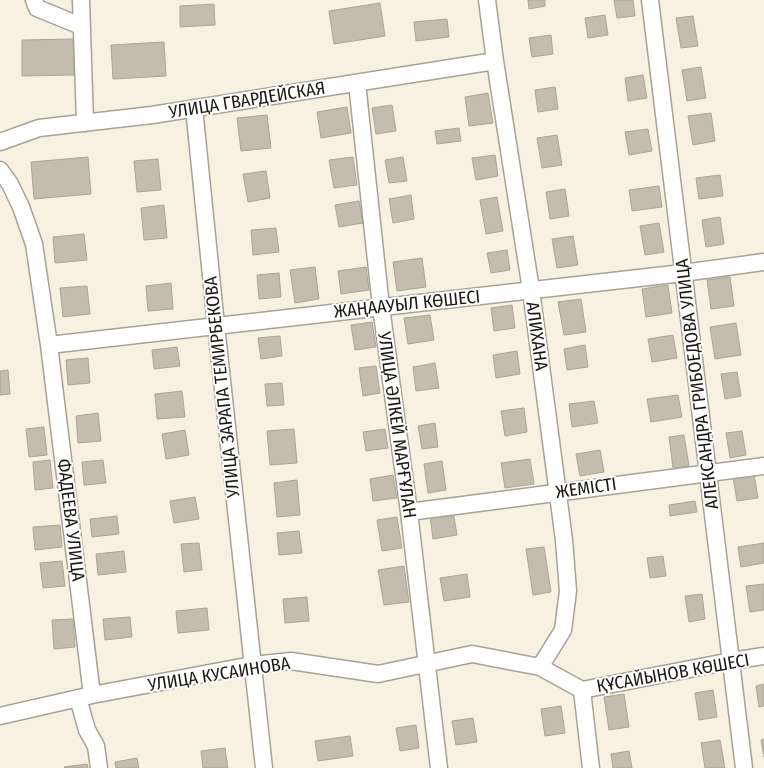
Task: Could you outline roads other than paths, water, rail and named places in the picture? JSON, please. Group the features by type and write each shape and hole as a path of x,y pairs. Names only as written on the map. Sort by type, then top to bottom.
{"street":[{"path":"34,0 38,8 82,26"},
{"path":"81,0 85,123"},
{"name":"АЛИХАНА","path":"487,0 494,61 531,290 558,492 568,591 563,630 540,667"},
{"name":"АЛЕКСАНДРА ГРИБОЕДОВА УЛИЦА","path":"650,0 744,768"},
{"name":"УЛИЦА ГВАРДЕЙСКАЯ","path":"0,142 39,128 194,108 494,61"},
{"name":"УЛИЦА ӘЛКЕЙ МАРҒҰЛАН","path":"357,83 381,307 409,512 439,768"},
{"name":"УЛИЦА ЗАРАПА ТЕМИРБЕКОВА","path":"194,108 264,768"},
{"name":"ФАДЕЕВА УЛИЦА","path":"0,170 18,199 34,244 49,345 87,730 96,746 99,768"},
{"name":"ЖАҢААУЫЛ КӨШЕСІ","path":"49,345 684,273 764,262"},
{"name":"ЖЕМІСТІ","path":"409,512 764,466"},
{"name":"УЛИЦА КУСАИНОВА","path":"0,716 85,696 252,665 291,661 378,674 472,654 540,667 582,690"},
{"name":"ҚҰСАЙЫНОВ КӨШЕСІ","path":"582,690 764,656"},
{"path":"582,690 591,768"}]}
